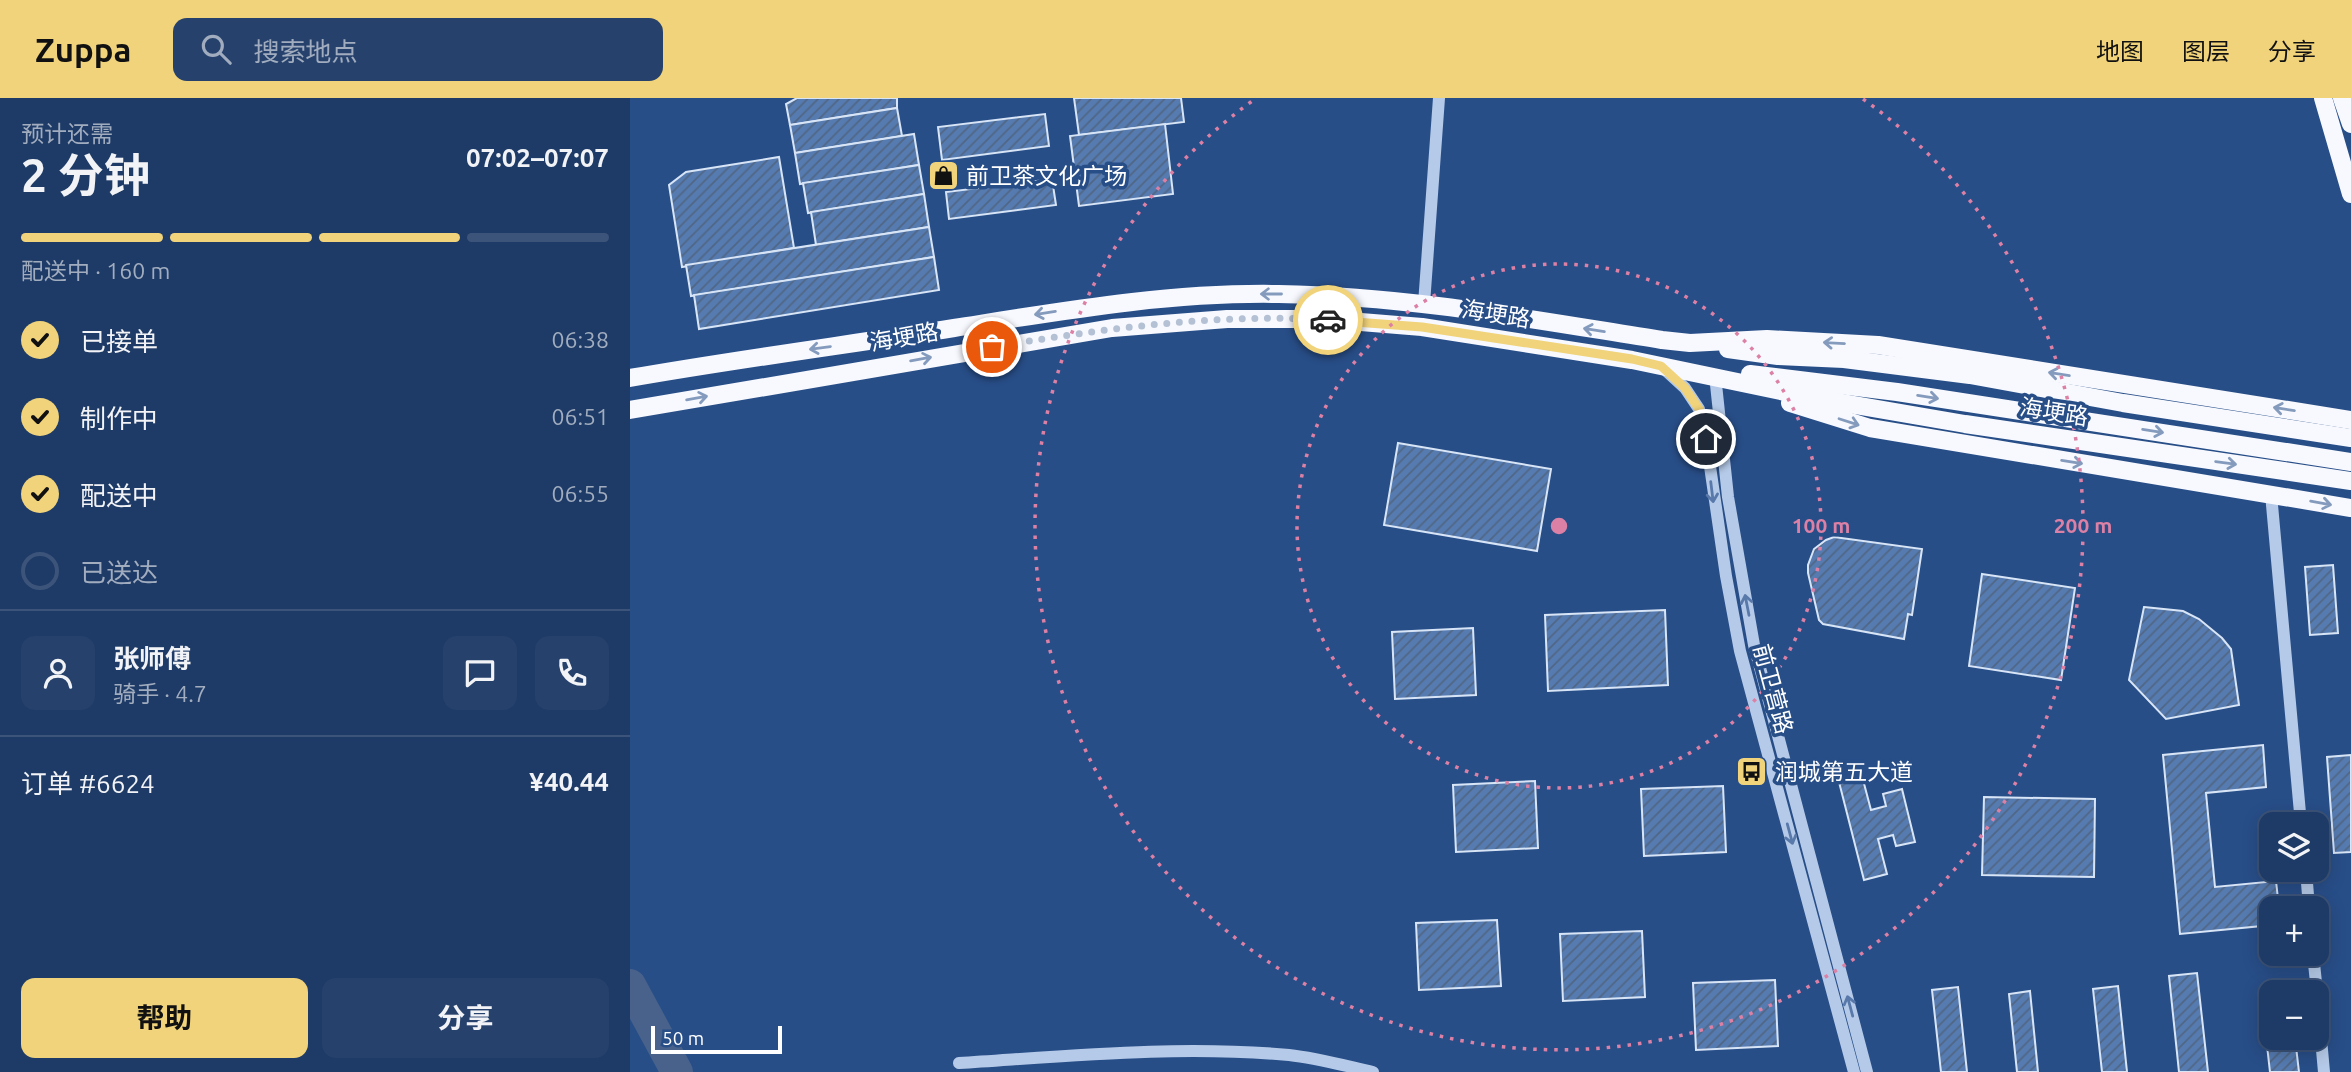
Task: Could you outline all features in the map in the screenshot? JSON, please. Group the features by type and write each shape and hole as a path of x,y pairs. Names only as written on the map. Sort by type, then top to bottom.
{"main road":[{"path":"2323,98 2351,194"},
{"path":"2342,98 2351,124"},
{"name":"海埂路","path":"630,377 1076,308 1196,296 1340,296 1424,304 1778,356 1844,359 1970,375 2123,403 2351,438"},
{"name":"海埂路","path":"630,410 1112,328 1227,319 1324,319 1422,327 1632,359 1814,398 1965,424 2351,481"},
{"path":"1690,343 1767,340 1878,345 2351,420"},
{"path":"1715,375 1760,374 1883,390 2351,462"},
{"path":"1715,375 1756,392 1870,428 2351,508"}],"street":[{"path":"1424,304 1439,98"},
{"name":"前卫营路","path":"1661,366 1685,388 1699,409 1740,651 1854,1072"},
{"name":"前卫营路","path":"1715,375 1730,509 1754,645 1867,1072"},
{"path":"2271,495 2300,812"},
{"path":"2322,1050 2324,1072"},
{"path":"959,1063 1157,1051 1227,1052 1292,1056 1373,1072"}],"building":[{"path":"797,98 897,98 897,108 790,125 786,104"},
{"path":"1074,98 1181,98 1184,122 1079,135"},
{"path":"897,108 902,136 795,153 790,125"},
{"path":"1045,114 1049,146 942,160 938,127"},
{"path":"1165,124 1173,194 1079,206 1070,136"},
{"path":"914,134 919,165 800,184 795,153"},
{"path":"779,157 794,248 682,267 669,185 686,172"},
{"path":"919,165 924,194 808,213 803,183"},
{"path":"1052,179 1056,205 949,219 946,192"},
{"path":"924,194 929,227 816,245 811,212"},
{"path":"929,227 934,257 691,296 686,265"},
{"path":"934,257 939,290 699,329 694,295"},
{"path":"1398,443 1551,469 1537,551 1384,525"},
{"path":"1834,537 1922,549 1912,615 1908,614 1904,639 1823,624 1819,620 1808,565 1814,549"},
{"path":"2333,565 2338,633 2310,635 2305,567"},
{"path":"1982,574 2075,588 2061,680 1969,666"},
{"path":"2144,607 2183,611 2199,619 2222,638 2231,649 2239,705 2166,719 2129,680"},
{"path":"1665,610 1668,685 1548,691 1545,615"},
{"path":"1473,628 1476,695 1395,699 1392,632"},
{"path":"2263,745 2266,787 2206,793 2215,887 2276,882 2278,896 2259,896 2259,926 2180,934 2163,755"},
{"path":"2351,755 2351,852 2334,853 2327,757"},
{"path":"1862,776 1871,810 1886,806 1883,794 1902,789 1915,842 1896,846 1893,835 1878,839 1887,874 1864,880 1839,782"},
{"path":"1535,781 1538,848 1456,852 1453,785"},
{"path":"1723,786 1726,852 1644,856 1641,789"},
{"path":"1984,797 2095,799 2094,877 1982,875"},
{"path":"1497,920 1501,986 1419,990 1416,923"},
{"path":"1642,931 1645,997 1563,1001 1560,934"},
{"path":"2197,973 2208,1072 2179,1072 2169,976"},
{"path":"1775,980 1778,1046 1696,1050 1693,983"},
{"path":"2118,986 2127,1072 2102,1072 2093,989"},
{"path":"1958,987 1967,1072 1941,1072 1932,990"},
{"path":"2030,991 2038,1072 2017,1072 2009,994"},
{"path":"2268,1050 2296,1050 2299,1072 2270,1072"}],"waterway":[{"path":"630,985 677,1072"}],"way so far":[{"path":"992,347 1112,328 1227,319 1328,320"}],"place":[{"name":"前卫茶文化广场","path":"943,176"},
{"name":"润城第五大道","path":"1752,772"}],"route":[{"path":"1328,320 1422,327 1632,359 1661,366 1685,388 1699,409 1706,439"}]}
